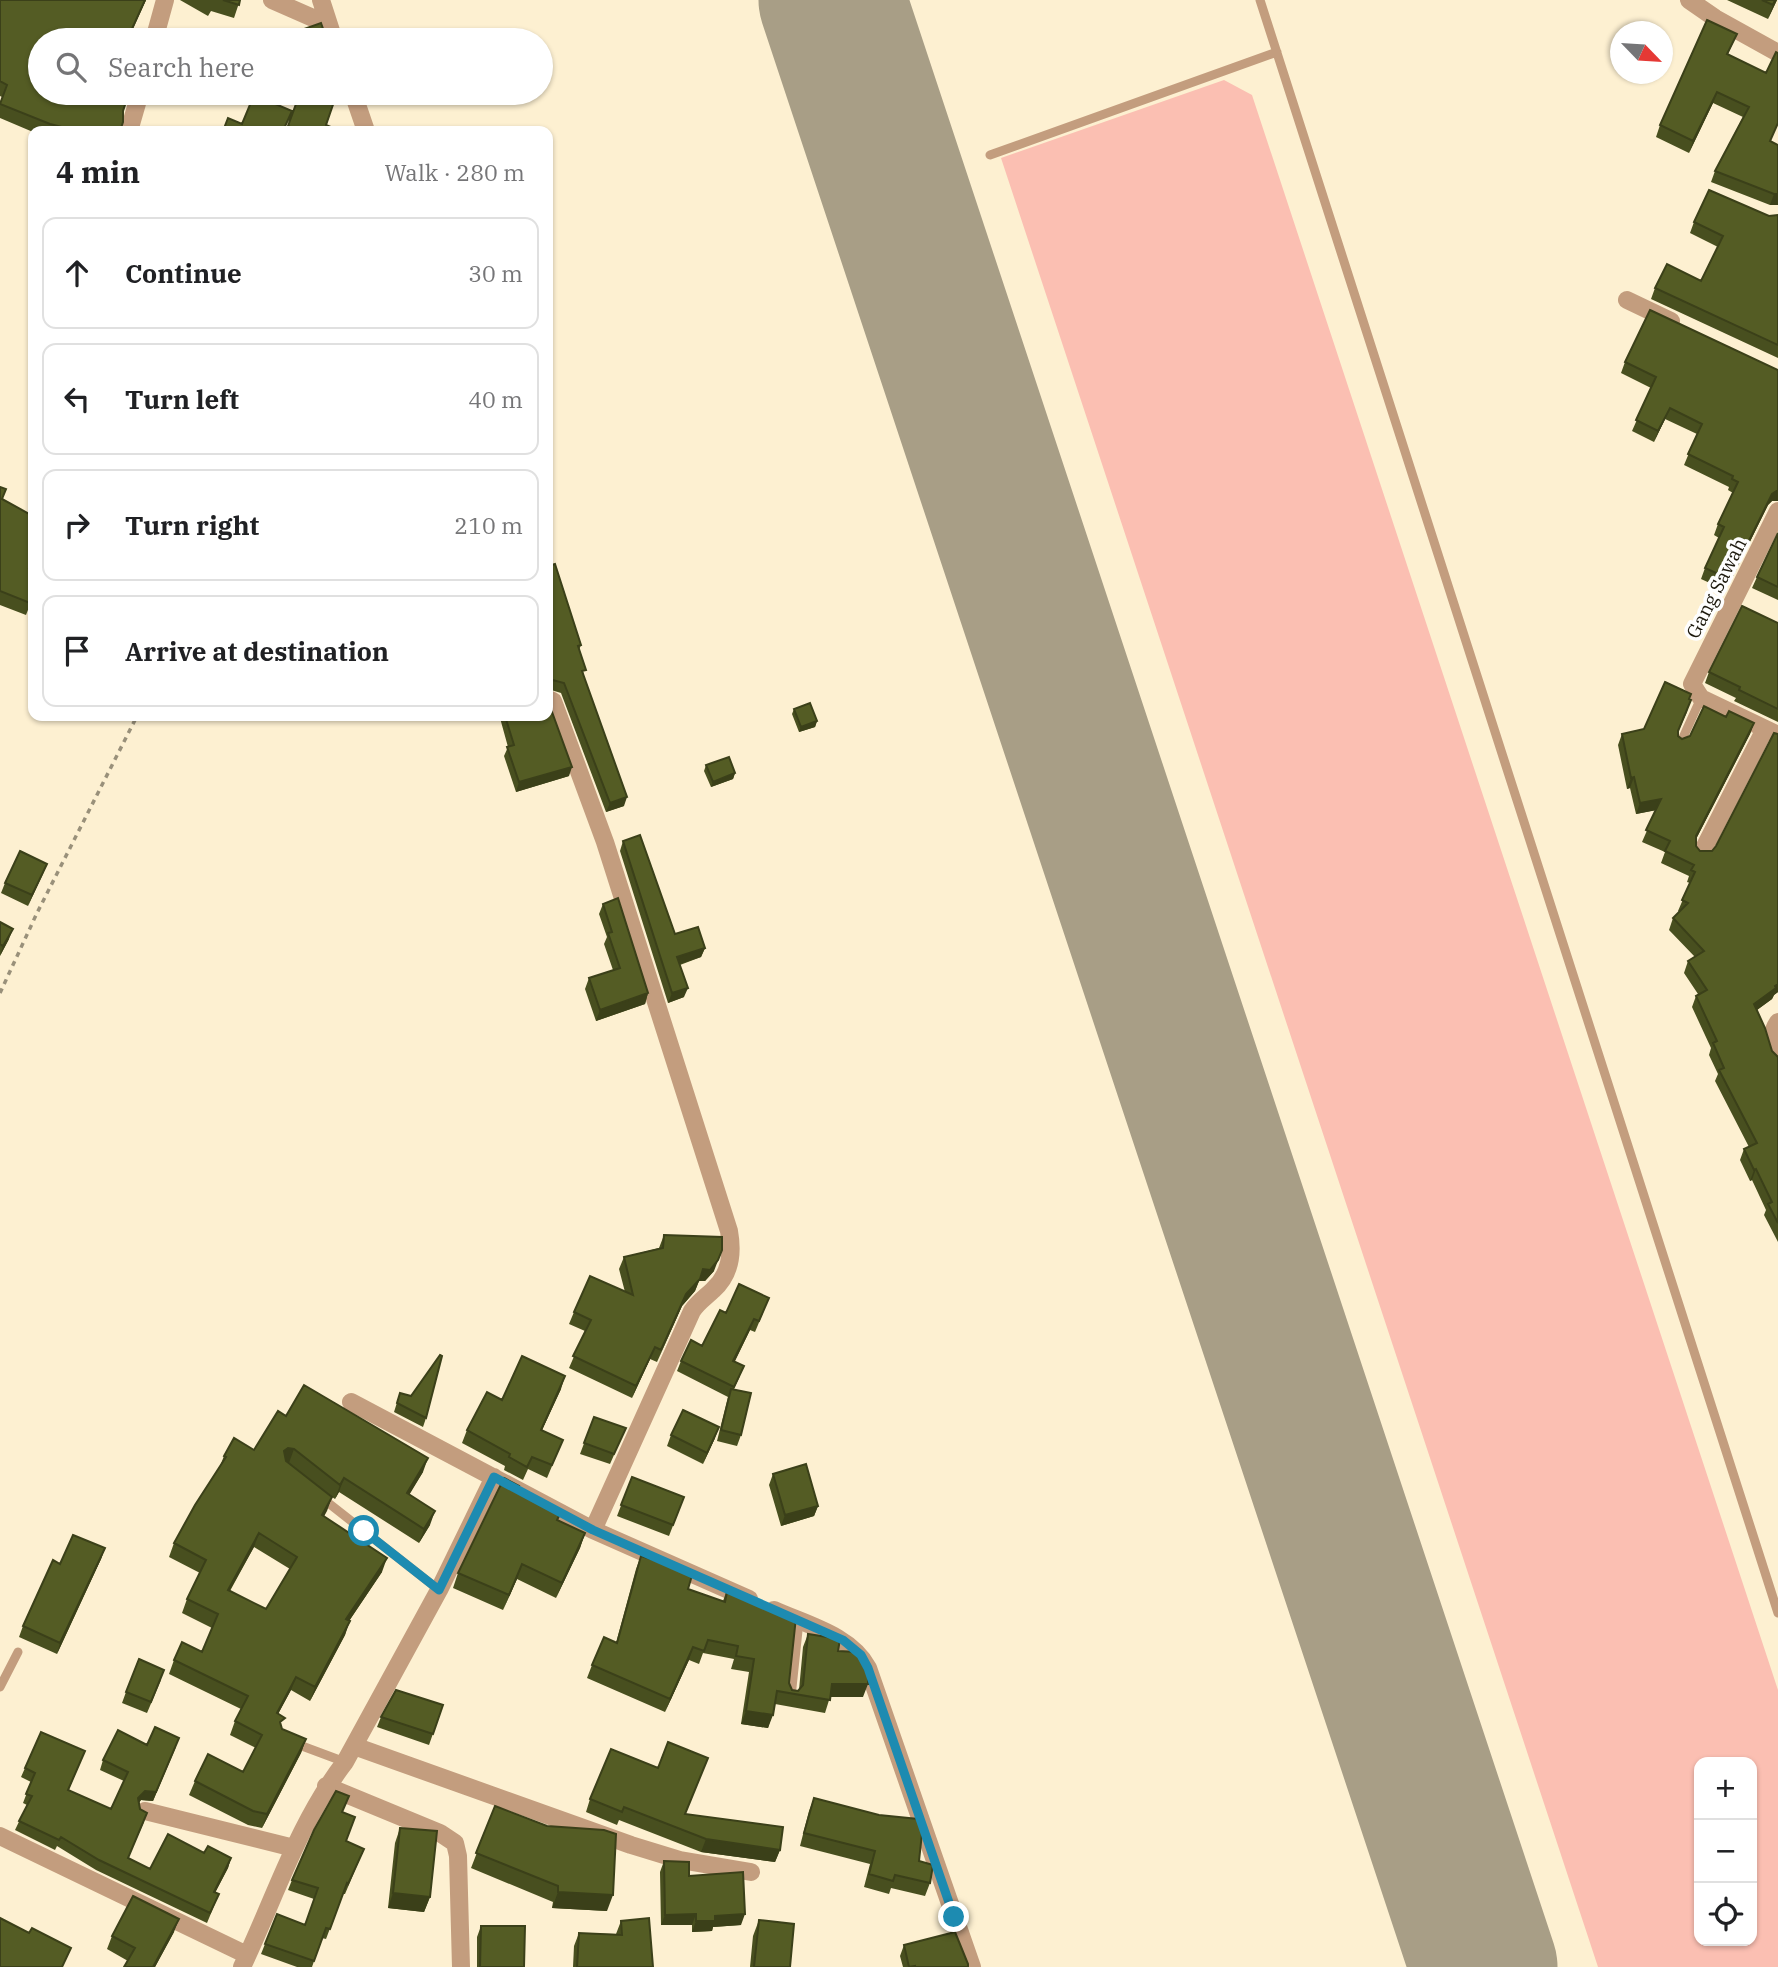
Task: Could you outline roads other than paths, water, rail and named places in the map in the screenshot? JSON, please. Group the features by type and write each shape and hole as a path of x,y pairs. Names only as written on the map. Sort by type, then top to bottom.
{"street":[{"path":"157,28 165,0"},
{"path":"272,0 322,28"},
{"path":"321,0 329,28"},
{"path":"1689,0 1715,18 1778,52"},
{"path":"130,126 137,105"},
{"path":"357,105 364,126"},
{"path":"1626,300 1688,329"},
{"name":"Gang Sawah","path":"1697,691 1778,511"},
{"path":"1697,691 1771,732 1702,852"},
{"path":"553,701 605,842 725,1218 732,1251 728,1269 716,1288 692,1311 593,1530"},
{"path":"1778,1022 1772,1033 1772,1040 1778,1058"},
{"path":"351,1402 593,1530 799,1621 852,1647 861,1655 868,1668 972,1967"},
{"path":"0,1836 244,1961 294,1848 326,1786 349,1754 439,1590 494,1477"},
{"path":"349,1754 631,1845 689,1862 751,1872"},
{"path":"326,1786 440,1833 455,1843 458,1856 461,1967"},
{"path":"145,1811 294,1848"}],"lane":[{"path":"1260,0 1778,1612"},
{"path":"990,155 1277,51"},
{"path":"1680,744 1697,691"},
{"path":"318,1495 439,1590"},
{"path":"791,1697 799,1621"},
{"path":"0,1686 18,1652"},
{"path":"282,1738 349,1754"}]}
